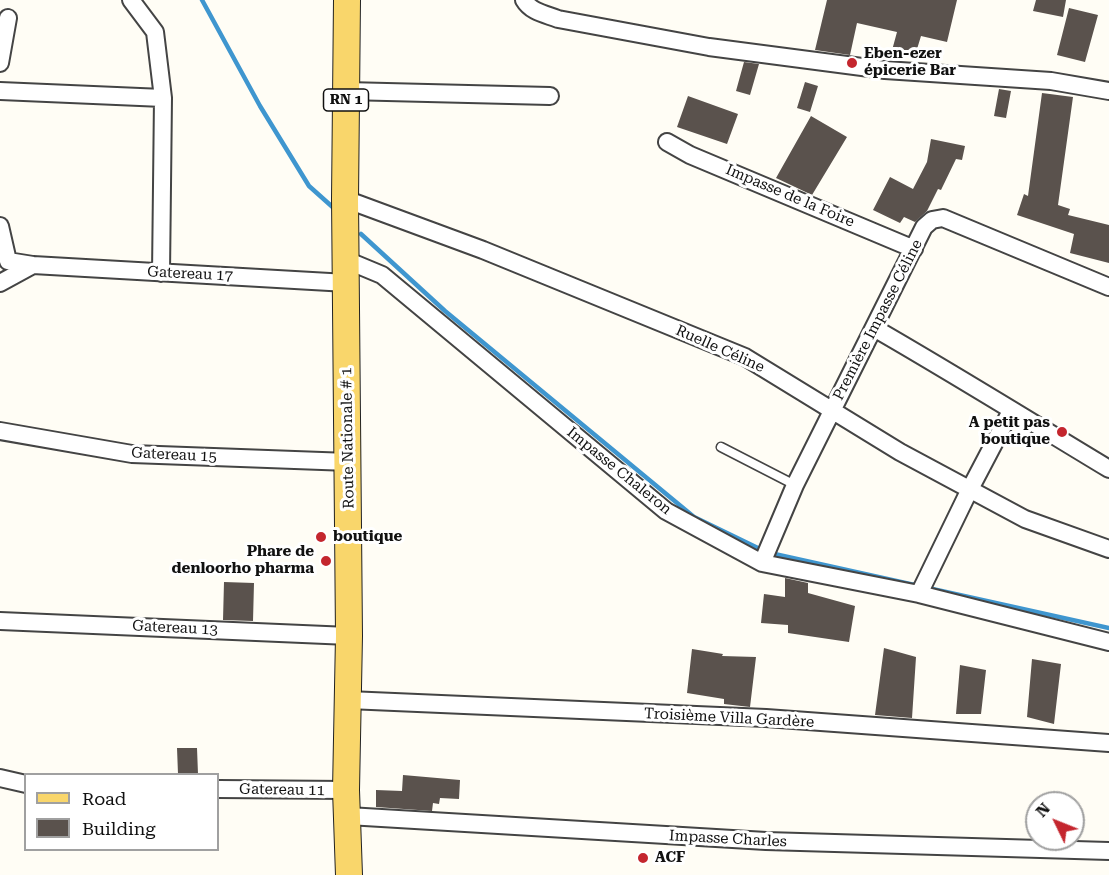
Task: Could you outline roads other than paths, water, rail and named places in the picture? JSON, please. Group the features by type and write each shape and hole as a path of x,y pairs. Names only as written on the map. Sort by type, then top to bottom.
{"main road":[{"name":"Route Nationale # 1","path":"347,0 345,199 349,636 346,790 349,875"}],"street":[{"path":"131,0 155,32 163,98 160,273"},
{"path":"524,0 535,11 558,19 709,47 885,70 1051,81 1109,91"},
{"path":"0,63 8,18"},
{"path":"0,91 163,98"},
{"path":"346,91 550,96"},
{"name":"Impasse de la Foire","path":"667,142 690,155 914,249"},
{"name":"Ruelle Céline","path":"345,199 483,250 745,357 900,452 1025,519 1109,549"},
{"name":"Première Impasse Céline","path":"762,563 795,485 924,227 932,220 943,218 1109,287"},
{"name":"Gatereau 17","path":"0,226 8,261 33,265 160,273 346,272"},
{"path":"0,283 33,265"},
{"name":"Impasse Chaleron","path":"346,272 382,274 666,511 762,563 919,594 1109,642"},
{"path":"874,328 1109,469"},
{"path":"919,594 1011,411"},
{"name":"Gatereau 15","path":"0,431 132,454 349,462"},
{"name":"Gatereau 13","path":"0,621 349,636"},
{"name":"Troisième Villa Gardère","path":"348,700 766,718 1109,743"},
{"path":"0,778 24,784"},
{"name":"Gatereau 11","path":"219,789 346,790"},
{"name":"Impasse Charles","path":"348,816 766,841 1109,851"}],"lane":[{"path":"721,447 795,485"}],"waterway":[{"path":"202,0 260,106 309,186 337,211"},
{"path":"361,234 445,311 694,517 762,550"},
{"path":"770,553 1109,628"}],"place":[{"name":"Eben-ezer épicerie Bar","path":"852,63"},
{"name":"A petit pas boutique","path":"1062,432"},
{"name":"boutique","path":"321,537"},
{"name":"Phare de denloorho pharma","path":"326,561"},
{"name":"ACF","path":"643,858"}]}
